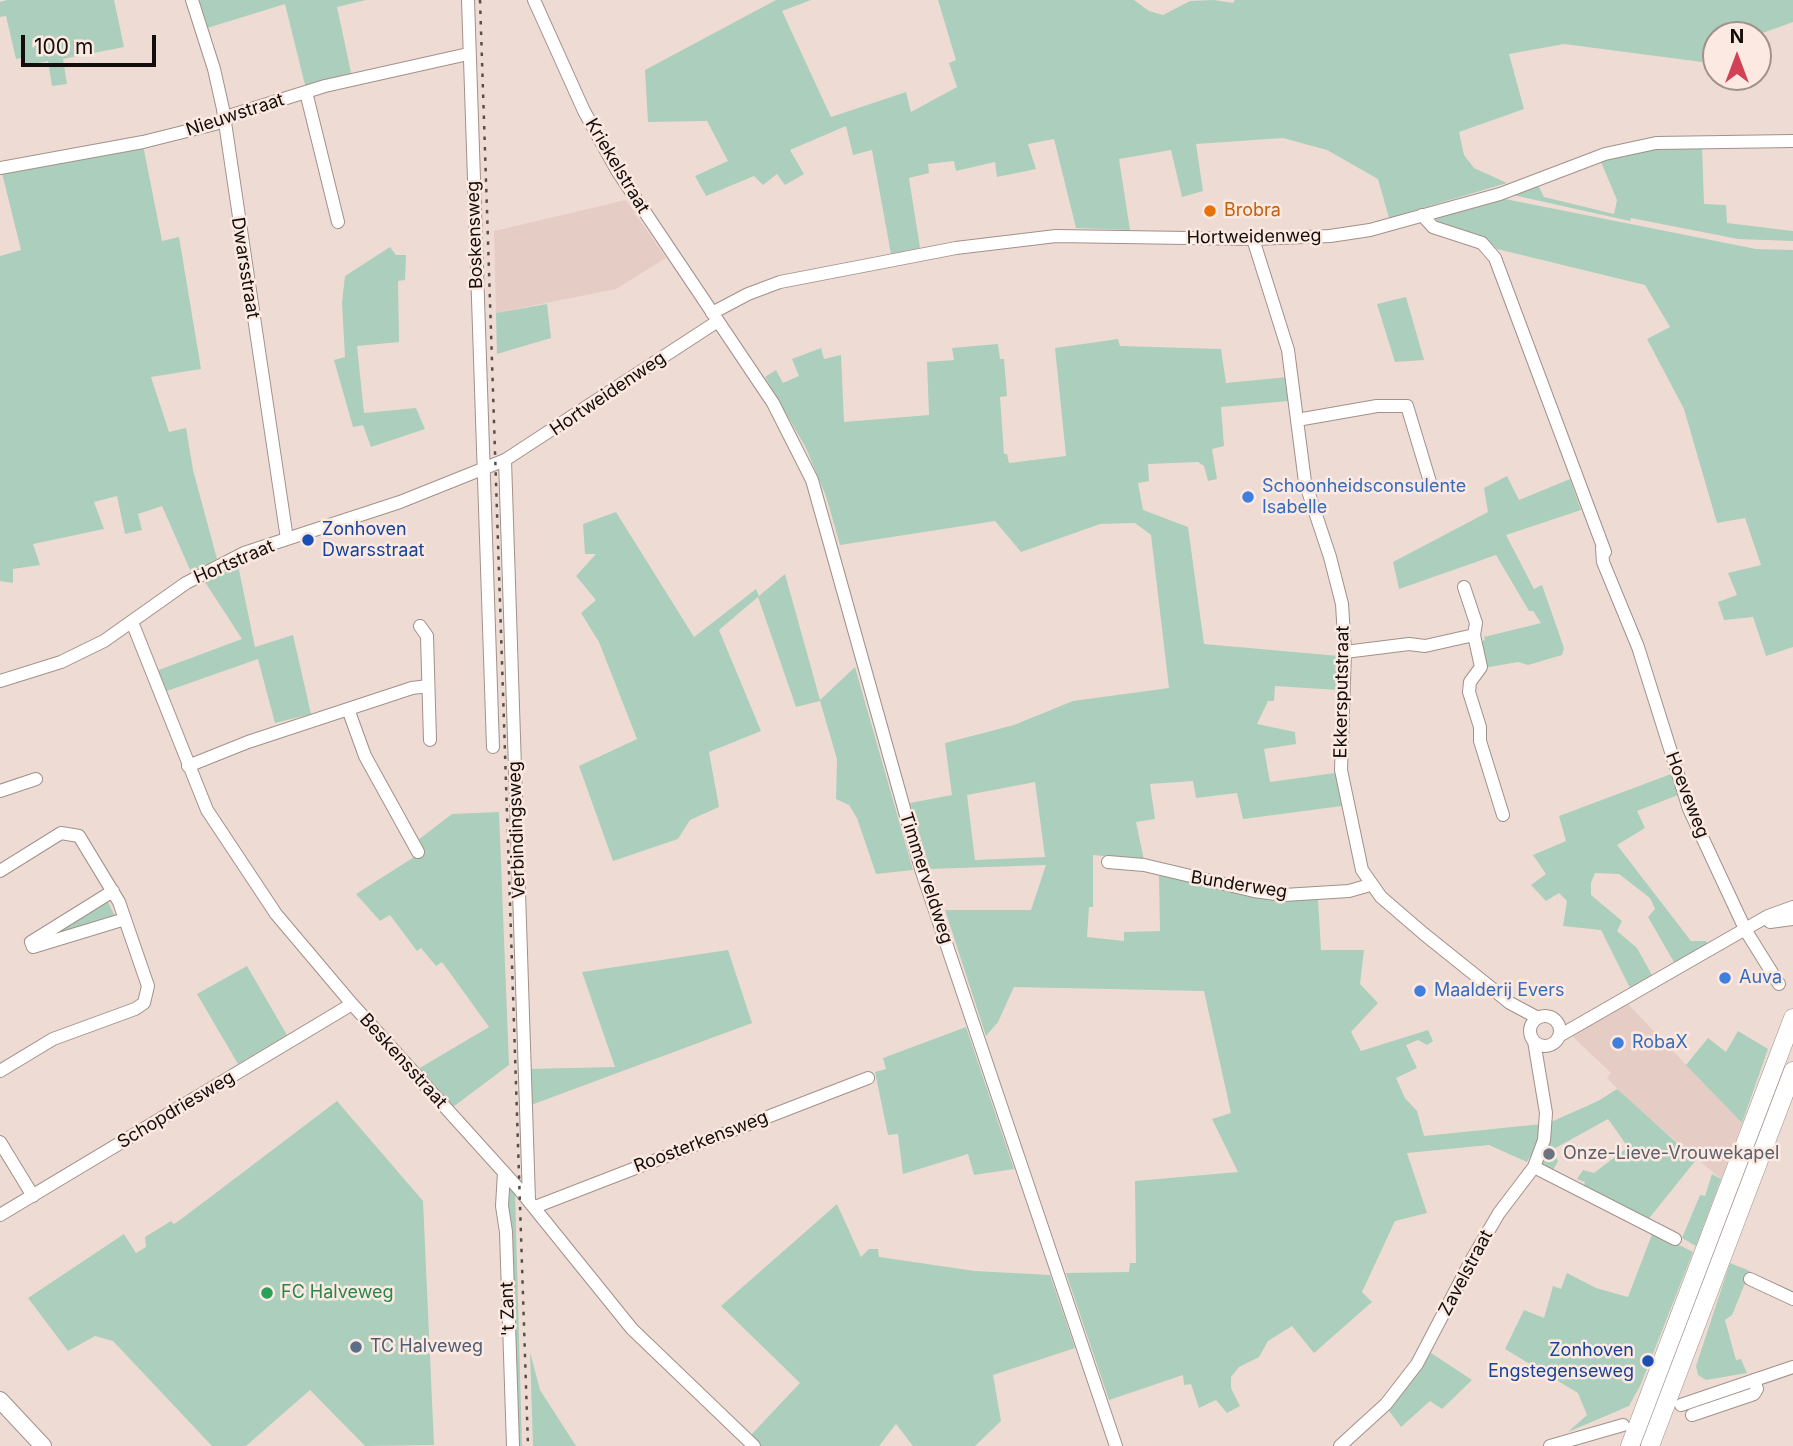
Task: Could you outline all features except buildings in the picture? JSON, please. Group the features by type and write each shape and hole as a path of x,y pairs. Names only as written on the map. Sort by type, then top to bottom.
{"highway":[{"path":"1630,1446 1793,1018"},
{"path":"1650,1446 1793,1071"}],"main road":[{"path":"0,1400 43,1446"}],"street":[{"name":"Dwarsstraat","path":"192,0 214,69 224,121 288,539"},
{"name":"Boskensweg","path":"468,0 478,472"},
{"name":"Kriekelstraat","path":"534,0 602,144 715,317"},
{"name":"Nieuwstraat","path":"0,168 143,142 224,121 232,115 306,92 468,54"},
{"path":"306,92 338,222"},
{"name":"Hortweidenweg","path":"500,462 715,317 736,299 780,282 892,259 1028,238 1093,236 1252,240 1330,236 1500,194 1605,154 1656,143 1793,141"},
{"name":"Hoeveweg","path":"1422,215 1433,227 1482,243 1495,258 1602,548 1610,581 1619,595 1681,787 1779,984"},
{"name":"Ekkersputstraat","path":"1252,240 1289,350 1310,502 1338,582 1345,652 1340,770 1357,854 1370,885 1415,926 1510,1003 1538,1018"},
{"name":"Timmerveldweg","path":"715,317 784,421 811,480 921,869 1116,1446"},
{"path":"1297,420 1377,406 1407,406 1430,482"},
{"name":"Hortstraat","path":"0,681 61,662 104,641 205,571 244,553 400,502 500,462"},
{"name":"Verbindingsweg","path":"500,462 532,1204"},
{"path":"478,472 483,611"},
{"path":"478,472 493,747"},
{"path":"1464,587 1476,623 1474,635 1481,667 1470,682 1469,692 1503,815"},
{"name":"Beskensstraat","path":"132,622 207,810 259,890 352,1004 532,1204 632,1329 754,1446"},
{"path":"420,626 427,636 430,740"},
{"path":"1345,652 1409,644 1425,646 1474,635"},
{"path":"188,766 248,742 412,688 428,686"},
{"path":"348,709 365,756 418,852"},
{"path":"0,791 36,779"},
{"path":"0,871 61,833 71,832 79,836 113,891 148,986 144,1003 135,1009 53,1039 0,1071"},
{"name":"Bunderweg","path":"1108,862 1144,865 1215,883 1284,895 1349,891 1370,885"},
{"path":"113,891 31,942 33,947 125,919"},
{"path":"1591,1016 1555,1021 1547,1017 1538,1018 1532,1024 1532,1037 1548,1045 1591,1016 1768,916 1793,906"},
{"path":"1751,928 1793,919"},
{"name":"Ekkersputstraat","path":"1510,1003 1525,1021 1532,1037"},
{"name":"Schopdriesweg","path":"0,1216 352,1004"},
{"path":"1555,1021 1559,1036"},
{"name":"Zavelstraat","path":"1339,1446 1386,1404 1417,1364 1472,1259 1500,1213 1534,1167 1546,1128 1532,1037"},
{"name":"Zavelstraat","path":"1539,1080 1541,1062 1548,1045"},
{"name":"Roosterkensweg","path":"532,1204 868,1078"},
{"path":"0,1142 33,1196"},
{"path":"1534,1167 1675,1239"},
{"name":"'t Zant","path":"504,1172 502,1206 506,1232 513,1446"},
{"path":"1750,1279 1791,1294"},
{"path":"1681,1405 1793,1367"},
{"path":"1692,1415 1754,1394 1757,1389 1754,1380"},
{"path":"1550,1446 1623,1425"}],"shaded area":[{"path":"626,200 666,258 616,289 496,313 494,231"},
{"path":"1626,1002 1742,1123 1721,1179 1628,1100 1607,1078 1611,1073 1569,1033"}],"green space":[{"path":"114,0 124,47 63,59 67,84 52,86 48,61 24,66 21,58 16,59 6,16 0,17 0,2"},
{"path":"195,0 366,0 337,7 352,77 306,89 285,4 204,29"},
{"path":"776,0 811,0 782,11 831,117 906,92 911,112 957,87 949,63 956,60 938,0 1134,0 1149,11 1163,15 1190,1 1214,0 1233,3 1235,0 1793,0 1793,22 1772,30 1772,21 1702,21 1702,62 1564,44 1509,54 1524,109 1459,132 1464,155 1474,168 1507,183 1389,218 1378,179 1327,150 1283,138 1196,144 1203,191 1182,197 1171,150 1119,159 1130,230 1076,228 1054,139 1028,144 1036,169 997,177 995,162 956,171 954,161 928,164 929,173 909,178 920,248 891,254 872,150 853,155 846,126 790,150 804,174 785,185 777,174 763,185 754,176 706,196 695,176 728,161 707,121 648,122 645,70"},
{"path":"143,145 162,241 179,237 201,369 151,377 169,432 186,428 193,470 217,559 191,572 162,506 138,514 142,530 125,534 117,496 94,502 104,529 33,544 40,565 13,569 13,583 0,581 0,256 21,250 2,173"},
{"path":"1702,146 1704,204 1726,205 1727,223 1793,231 1793,241 1738,239 1631,218 1630,221 1513,195 1538,185 1544,197 1614,214 1617,200 1601,162 1637,150"},
{"path":"1505,199 1756,249 1793,250 1793,647 1766,656 1753,617 1724,620 1718,602 1737,595 1728,573 1761,565 1745,518 1717,523 1684,409 1647,339 1670,327 1645,285 1497,249 1489,242 1437,224 1436,218"},
{"path":"390,247 396,255 406,255 405,280 398,281 399,342 357,346 364,413 416,408 425,429 371,447 363,425 353,427 334,360 345,357 342,303 345,276"},
{"path":"1406,297 1424,360 1395,362 1377,304"},
{"path":"547,304 551,338 497,354 496,313"},
{"path":"1118,339 1120,346 1221,349 1226,383 1288,377 1289,401 1221,407 1224,446 1212,449 1217,479 1208,481 1204,466 1198,462 1148,464 1149,481 1138,483 1143,510 1188,527 1204,644 1339,656 1338,690 1275,686 1274,701 1268,701 1257,724 1295,732 1296,744 1264,749 1270,782 1335,773 1342,806 1243,819 1237,793 1196,798 1193,781 1150,784 1155,819 1136,822 1144,860 1093,855 1093,907 1089,907 1087,937 1124,941 1124,932 1160,931 1159,874 1277,897 1318,899 1321,950 1364,950 1360,984 1378,1003 1351,1032 1361,1051 1428,1030 1433,1041 1427,1045 1418,1040 1406,1045 1417,1068 1396,1078 1405,1098 1417,1111 1424,1136 1542,1124 1538,1143 1527,1162 1489,1145 1407,1153 1427,1213 1395,1221 1362,1292 1372,1302 1314,1353 1292,1326 1268,1341 1259,1357 1239,1367 1231,1377 1231,1388 1240,1406 1227,1413 1216,1400 1199,1408 1191,1384 1184,1385 1183,1375 1109,1400 1066,1273 1129,1272 1130,1263 1136,1263 1135,1181 1238,1172 1212,1119 1231,1113 1204,991 1014,987 998,1022 986,1036 945,910 1031,910 1046,865 930,869 910,803 952,795 945,743 1014,725 1073,701 1169,688 1151,535 1135,523 1100,524 1021,552 995,521 840,545 826,496 806,448 765,377 776,370 783,383 799,376 792,359 821,348 824,359 841,355 844,422 929,415 927,362 954,360 952,348 998,344 1000,359 1004,359 1007,396 1000,397 1004,454 1007,454 1009,463 1066,456 1055,348","holes":["1035,782 1045,857 975,860 967,795"]},
{"path":"1507,476 1519,500 1570,479 1581,510 1506,535 1534,589 1542,585 1564,648 1562,655 1528,665 1518,662 1484,668 1479,642 1485,640 1484,637 1541,623 1533,611 1529,611 1496,555 1399,589 1393,562 1488,512 1484,488"},
{"path":"616,512 694,637 756,589 759,596 785,574 820,700 855,667 913,870 876,874 857,818 849,805 836,799 837,759 820,701 796,707 758,597 719,630 761,731 709,752 719,807 690,820 678,839 613,861 579,766 637,739 599,642 581,613 596,600 576,576 596,554 585,554 583,524"},
{"path":"238,565 255,647 293,635 311,714 275,723 258,659 164,692 156,671 242,639 205,582"},
{"path":"1671,774 1678,795 1637,811 1645,828 1617,845 1691,941 1706,941 1708,944 1675,964 1648,917 1655,909 1650,898 1619,874 1595,873 1591,883 1591,895 1622,921 1617,931 1637,948 1653,977 1630,988 1601,930 1563,926 1567,901 1559,893 1546,901 1531,885 1546,874 1533,855 1566,841 1559,816"},
{"path":"499,812 509,1065 453,1107 418,1069 489,1027 442,962 436,966 421,948 417,951 390,915 380,921 356,894 419,854 418,840 452,814"},
{"path":"106,898 116,918 42,938"},
{"path":"728,950 752,1023 531,1105 529,1069 615,1067 582,972"},
{"path":"247,966 287,1035 238,1064 197,994"},
{"path":"966,1027 1014,1169 974,1175 968,1154 903,1174 898,1134 888,1135 875,1072 886,1069 883,1058"},
{"path":"1738,1031 1768,1049 1742,1123 1686,1065 1708,1038 1726,1052"},
{"path":"1617,1089 1696,1160 1647,1221 1583,1188 1585,1182 1577,1179 1583,1170 1594,1173 1628,1147 1608,1119 1552,1150 1558,1161 1552,1172 1542,1167 1540,1161 1551,1122 1598,1101"},
{"path":"337,1101 423,1201 434,1445 365,1446 310,1390 246,1446 212,1446 113,1341 95,1336 68,1351 28,1298 124,1234 136,1253 146,1247 145,1237 171,1221 174,1224 184,1217"},
{"path":"1712,1174 1721,1179 1696,1246 1682,1238 1700,1195 1705,1196"},
{"path":"507,1185 515,1192 522,1446 516,1446"},
{"path":"837,1204 861,1257 869,1249 878,1249 879,1257 975,1271 1050,1275 1075,1348 993,1375 1001,1421 975,1446 913,1446 896,1424 879,1446 761,1446 750,1436 800,1383 721,1306"},
{"path":"1653,1232 1693,1252 1641,1384 1629,1406 1568,1432 1587,1415 1578,1393 1505,1349 1524,1310 1544,1318 1553,1286 1561,1289 1567,1273 1596,1288 1628,1297"},
{"path":"1730,1263 1750,1271 1732,1315 1725,1320 1736,1360 1741,1359 1747,1373 1706,1380 1698,1375 1696,1366"},
{"path":"530,1352 540,1390 576,1446 533,1446"},
{"path":"1431,1353 1472,1380 1442,1409 1430,1401 1401,1427 1387,1408"}],"railway":[{"path":"480,0 528,1446"}],"place":[{"name":"Brobra","path":"1210,211"},
{"name":"Schoonheidsconsulente Isabelle","path":"1248,497"},
{"name":"Zonhoven Dwarsstraat","path":"308,540"},
{"name":"Auva","path":"1725,978"},
{"name":"Maalderij Evers","path":"1420,991"},
{"name":"RobaX","path":"1618,1043"},
{"name":"Onze-Lieve-Vrouwekapel","path":"1549,1154"},
{"name":"FC Halveweg","path":"267,1293"},
{"name":"TC Halveweg","path":"356,1347"},
{"name":"Zonhoven Engstegenseweg","path":"1648,1361"}]}
